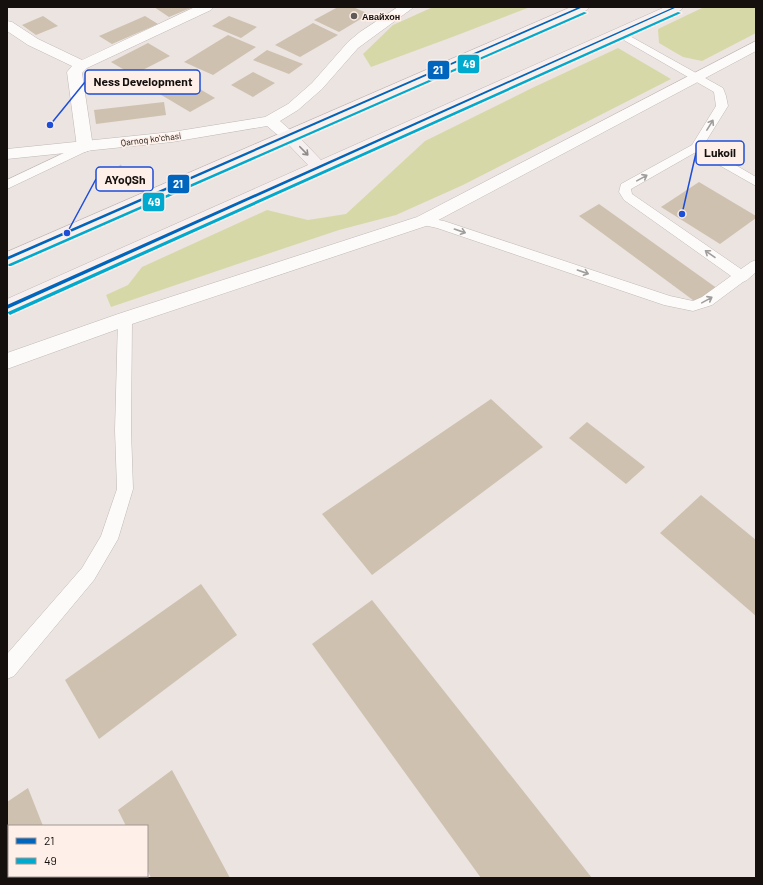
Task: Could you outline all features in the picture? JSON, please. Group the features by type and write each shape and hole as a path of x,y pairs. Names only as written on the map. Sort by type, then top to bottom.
{"highway":[{"path":"7,259 582,7"},
{"path":"7,307 676,7"},
{"path":"289,136 319,167"}],"street":[{"path":"85,147 74,72 82,65 206,7"},
{"path":"289,136 270,121 293,107 312,90 353,45 365,35 407,7"},
{"path":"7,25 33,42 82,65"},
{"path":"7,361 125,319 423,221 756,45"},
{"name":"Qarnoq koʻchasi","path":"7,154 85,147 224,130 270,121"}],"lane":[{"path":"618,33 719,90 722,106 696,147 625,187 625,192 628,197 742,277"},
{"path":"7,185 85,147"},
{"path":"696,147 756,182"},
{"path":"423,221 439,224 662,298 693,306 707,301 756,266"},
{"path":"7,669 88,574 109,539 125,489 123,430 125,319"}],"green space":[{"path":"433,7 530,7 371,67 363,54 393,25"},
{"path":"704,7 756,7 756,33 702,61 683,57 659,43 658,29"},
{"path":"618,48 671,79 463,185 396,215 339,230 111,307 106,295 128,285 142,267 267,210 308,220 346,214 425,141 532,88"}],"building":[{"path":"154,7 193,7 169,17"},
{"path":"338,7 353,7 369,14 339,32 314,20"},
{"path":"43,16 58,26 36,35 22,25"},
{"path":"145,16 158,24 112,44 99,36"},
{"path":"229,16 257,27 241,38 212,26"},
{"path":"313,23 338,35 300,57 275,45"},
{"path":"228,35 256,47 213,75 184,62"},
{"path":"148,43 170,56 133,75 111,62"},
{"path":"267,50 303,64 289,74 253,60"},
{"path":"253,72 275,83 253,97 231,85"},
{"path":"183,79 215,98 190,112 158,93"},
{"path":"164,102 166,115 96,124 94,110"},
{"path":"699,182 756,216 756,218 720,244 661,207"},
{"path":"599,204 718,289 697,303 579,216"},
{"path":"491,399 543,447 372,575 322,514"},
{"path":"587,422 645,467 626,484 569,438"},
{"path":"701,495 756,540 756,616 660,533"},
{"path":"201,584 237,635 99,739 65,680"},
{"path":"372,600 592,878 481,878 312,644"},
{"path":"172,770 230,878 151,878 148,871 148,825 126,825 118,810"},
{"path":"28,788 43,825 8,825 8,877 38,877 36,878 7,878 7,802"}],"transit line":[{"name":"21","path":"7,259 582,7"},
{"name":"21","path":"7,307 676,7"},
{"name":"49","path":"10,265 585,13"},
{"name":"49","path":"10,313 679,13"}],"place":[{"name":"Авайхон","path":"354,16"},
{"name":"Ness Development","path":"50,125"},
{"name":"Lukoil","path":"682,214"},
{"name":"AYoQSh","path":"67,233"}]}
